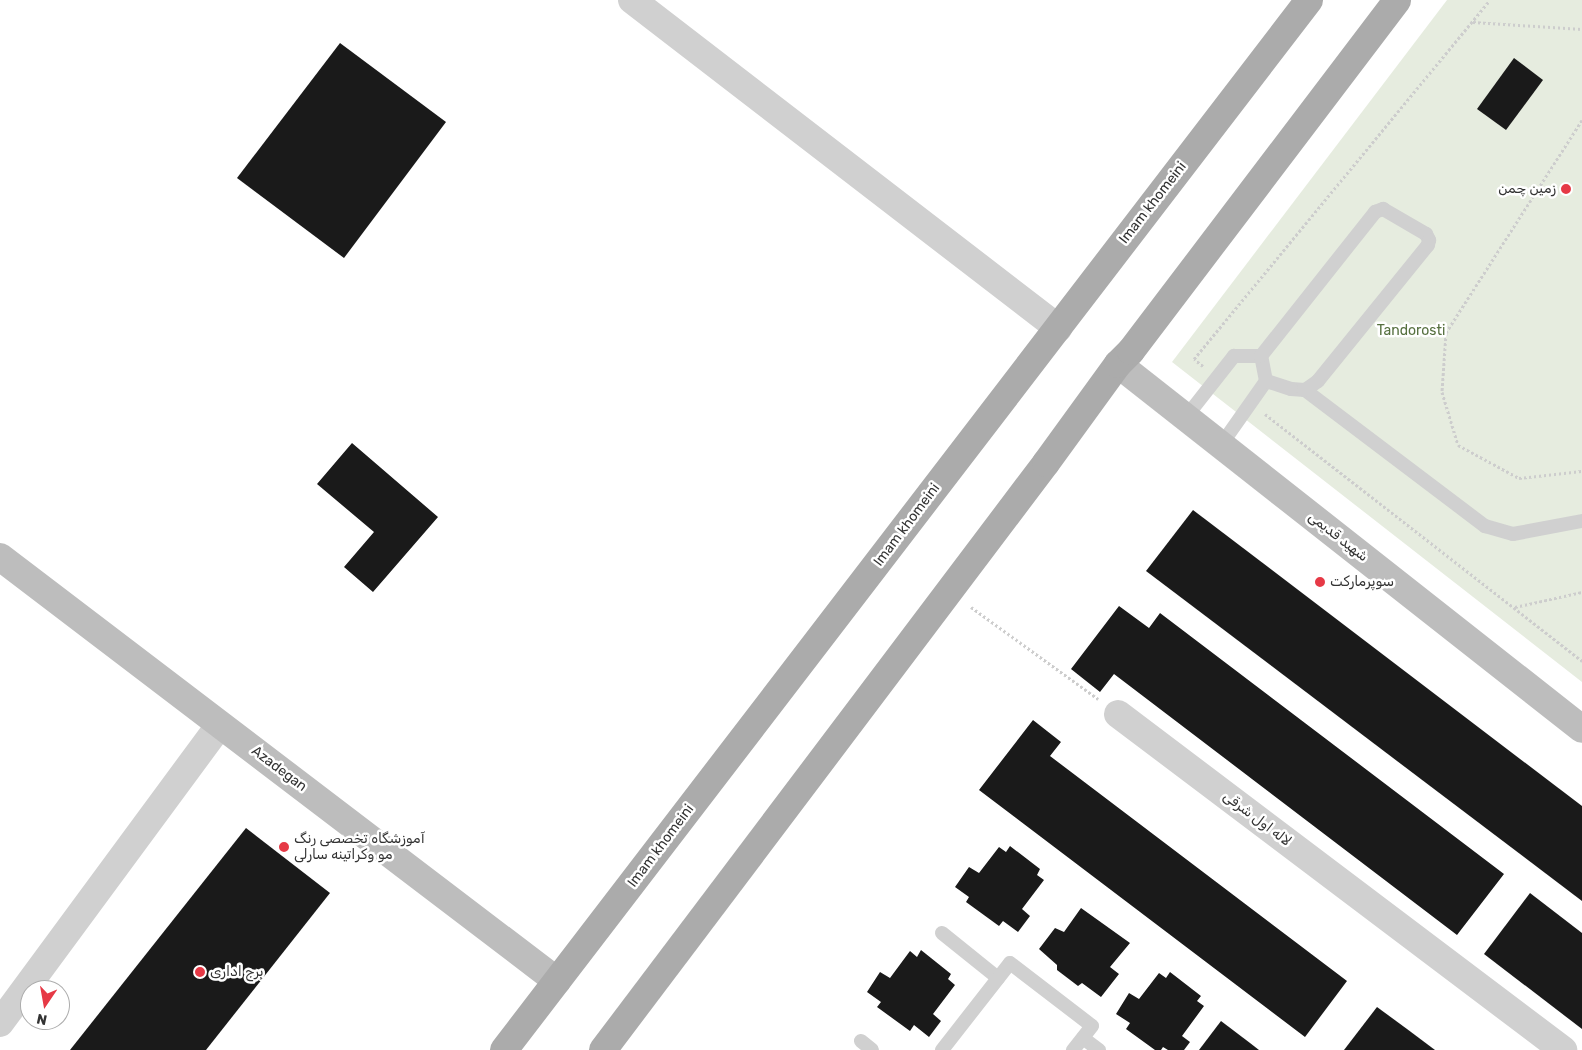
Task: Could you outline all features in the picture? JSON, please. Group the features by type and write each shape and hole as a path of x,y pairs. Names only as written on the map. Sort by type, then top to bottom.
{"main road":[{"name":"Imam khomeini","path":"504,1050 1310,0"},
{"path":"613,1046 1118,364 1137,343 1397,0"}],"street":[{"path":"632,0 1058,328"},
{"name":"شهید قدیمی","path":"1118,364 1582,729"},
{"name":"Azadegan","path":"0,557 557,981"},
{"name":"لاله اول شرقی","path":"1118,714 1563,1050"},
{"path":"0,1023 220,725"}],"lane":[{"path":"1220,445 1266,381 1261,356 1375,212 1383,209 1426,234 1429,240 1428,245 1318,381 1305,390"},
{"path":"1186,417 1234,356 1261,356"},
{"path":"1266,381 1291,389 1305,390 1485,526 1514,534 1582,521"},
{"path":"942,933 998,978"},
{"path":"942,1050 1010,963 1092,1026 1073,1050"},
{"path":"1083,1038 1099,1050"}],"path":[{"path":"1217,377 1194,359 1490,0"},
{"path":"1472,22 1582,30"},
{"path":"1582,120 1446,333 1442,392 1458,445 1519,478 1582,471"},
{"path":"1250,403 1582,661"},
{"path":"949,590 1118,714"},
{"path":"1514,608 1582,592"}],"green space":[{"name":"Tandorosti","path":"1447,0 1582,0 1582,682 1172,362"}],"building":[{"path":"340,43 446,122 344,258 237,178"},
{"path":"1514,58 1543,80 1506,130 1477,109"},
{"path":"352,443 438,517 373,592 344,567 374,532 317,484"},
{"path":"1193,510 1582,806 1582,901 1146,571"},
{"path":"1119,606 1149,628 1160,613 1504,874 1457,935 1114,674 1100,692 1071,669"},
{"path":"1033,720 1061,742 1050,756 1347,981 1305,1037 979,790"},
{"name":"برج اداری","path":"246,828 330,893 206,1050 70,1050"},
{"path":"1010,846 1040,869 1037,875 1044,880 1022,909 1030,916 1018,932 1003,921 999,926 966,902 969,897 955,887 969,867 979,873 999,847 1006,852"},
{"path":"1530,893 1582,933 1582,1029 1484,954"},
{"path":"1081,908 1130,943 1110,967 1119,974 1101,997 1082,983 1078,986 1057,970 1057,965 1039,949 1055,928 1064,932"},
{"path":"921,950 951,974 948,979 955,985 933,1014 941,1021 929,1037 914,1025 910,1031 877,1007 881,1002 867,992 880,972 890,978 910,951 917,957"},
{"path":"1170,972 1201,996 1197,1001 1204,1006 1182,1036 1190,1042 1184,1050 1168,1050 1163,1047 1161,1050 1155,1050 1126,1029 1130,1023 1116,1014 1129,993 1139,999 1159,973 1166,978"},
{"path":"1377,1007 1407,1029 1435,1050 1344,1050"},
{"path":"1221,1021 1250,1043 1259,1050 1199,1050"}],"place":[{"name":"زمین چمن","path":"1566,189"},
{"name":"سوپرمارکت","path":"1320,582"},
{"name":"آموزشگاه تخصصی رنگ مو وکراتینه سارلی","path":"284,847"},
{"name":"برج اداری","path":"200,972"}]}
